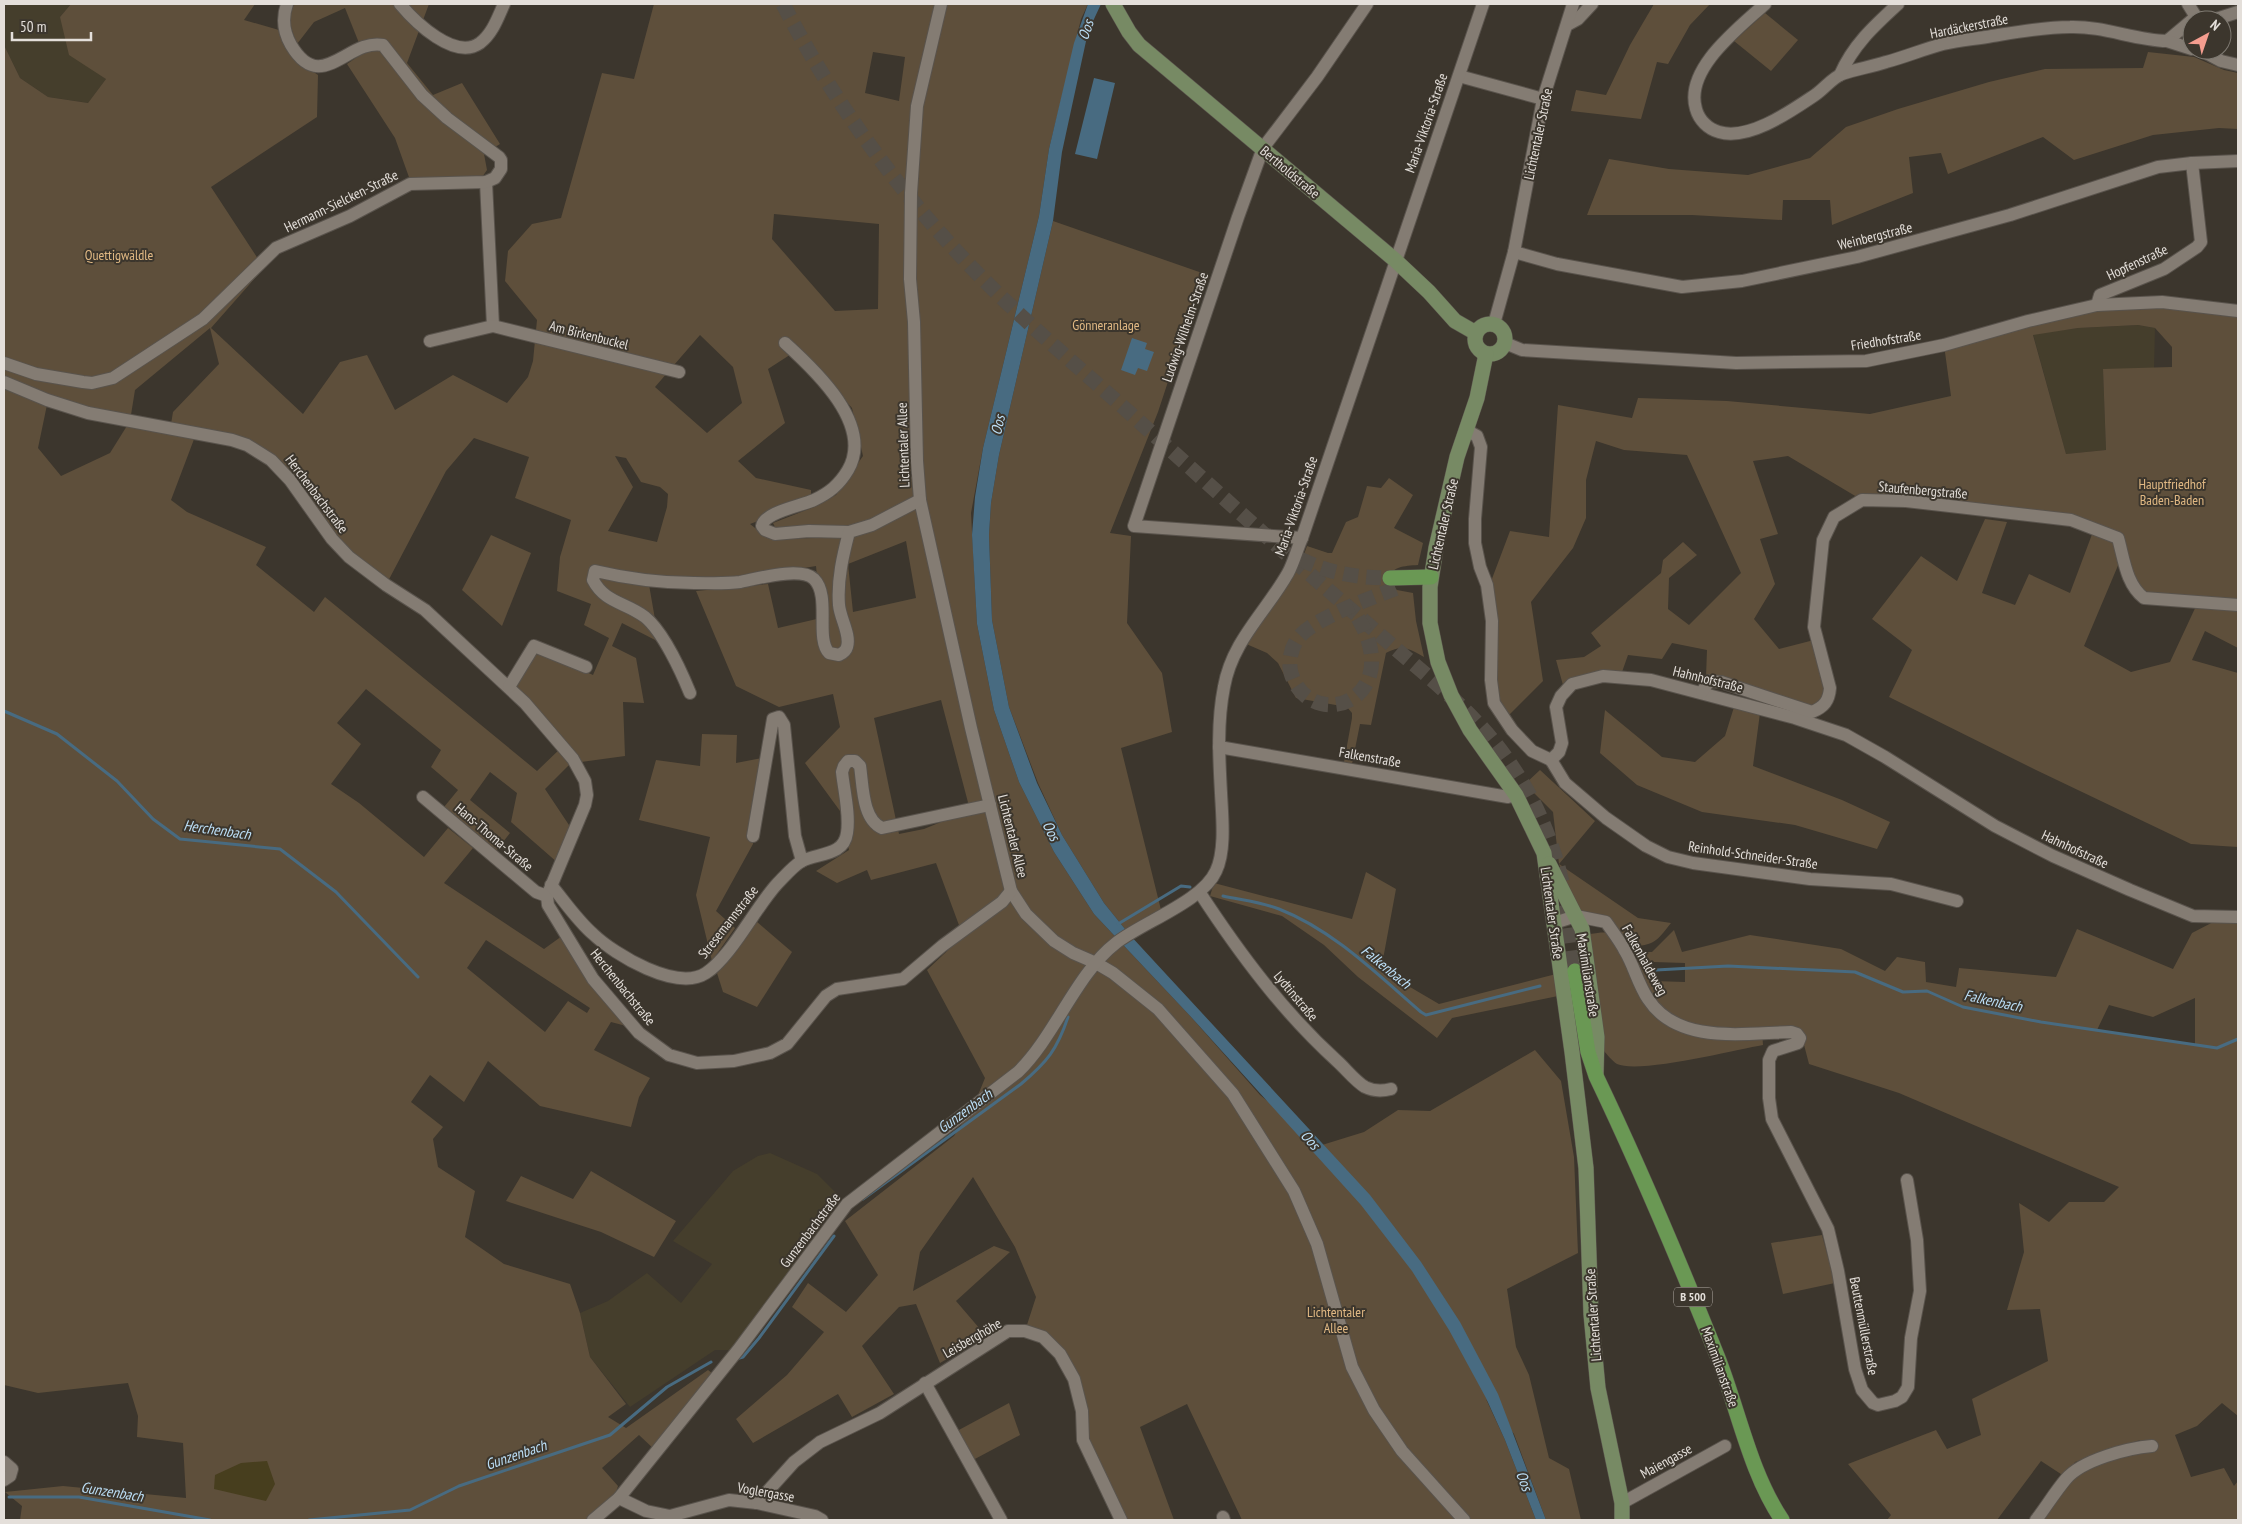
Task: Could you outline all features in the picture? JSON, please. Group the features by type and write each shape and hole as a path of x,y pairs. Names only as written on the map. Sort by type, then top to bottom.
{"main road":[{"name":"Bertholdstraße","path":"1117,5 1128,32 1139,45 1395,260 1430,292 1455,320 1476,333"},
{"path":"1485,324 1494,324 1503,331 1505,343 1496,353 1486,354 1475,343 1476,333 1485,324"},
{"name":"Lichtentaler Straße","path":"1486,354 1477,398 1458,458 1430,582 1430,623 1433,644 1451,695 1470,730 1516,795 1544,853 1586,1168 1591,1314 1598,1388 1622,1503 1622,1520"},
{"path":"1394,583 1411,586 1430,582"},
{"name":"Maximilianstraße","path":"1544,853 1582,929 1597,1037 1596,1076"},
{"name":"Maximilianstraße","path":"1575,971 1588,1052 1596,1076 1679,1262 1719,1361 1756,1469 1771,1503 1782,1520"}],"street":[{"path":"287,4 284,14 287,37 294,50 304,60 312,65 322,66 334,63 368,44 382,45 389,50 422,95 447,118 501,160 501,169 495,178 486,182 493,326"},
{"path":"400,4 413,20 430,34 466,47 478,44 490,32 504,4"},
{"name":"Lichtentaler Allee","path":"941,4 917,106 911,193 910,279 914,322 917,461 920,500 990,805 1012,891 1026,914 1045,934 1073,954 1096,963 1129,984 1158,1010 1233,1094 1294,1191 1313,1235 1352,1367 1374,1410 1402,1451 1464,1520"},
{"name":"Ludwig-Wilhelm-Straße","path":"1302,538 1134,526 1263,148 1317,77 1367,4"},
{"name":"Maria-Viktoria-Straße","path":"1096,963 1115,943 1200,893 1216,872 1223,836 1219,747 1224,687 1235,652 1247,631 1288,573 1302,538 1483,4"},
{"name":"Lichtentaler Straße","path":"1494,324 1514,252 1543,100 1573,4"},
{"path":"1567,25 1578,19 1592,4"},
{"name":"Hardäckerstraße","path":"1765,4 1702,68 1694,90 1694,103 1698,115 1708,126 1719,132 1748,131 1768,123 1816,95 1840,75 1943,44 2070,26 2099,28 2135,38 2167,41 2182,46"},
{"path":"1840,75 1847,58 1864,36 1898,4"},
{"path":"2167,41 2182,29"},
{"path":"2218,60 2238,65"},
{"path":"1459,76 1543,100"},
{"name":"Weinbergstraße","path":"1514,252 1557,264 1682,287 1742,281 1857,257 2010,215 2158,167 2238,161"},
{"name":"Hopfenstraße","path":"2097,305 2100,295 2164,269 2197,247 2201,242 2192,163"},
{"name":"Hermann-Sielcken-Straße","path":"4,363 36,374 83,382 92,383 113,378 203,320 276,248 350,216 410,184 486,182"},
{"name":"Friedhofstraße","path":"1505,343 1522,350 1736,363 1866,361 1944,345 2028,321 2097,305 2162,302 2238,311"},
{"name":"Am Birkenbuckel","path":"430,341 493,326 679,372"},
{"path":"786,343 804,359 837,398 851,425 855,446 850,465 832,490 813,500 768,516 762,526 764,530 775,534 809,530 850,532 872,526 920,500"},
{"name":"Herchenbachstraße","path":"4,382 47,400 88,413 232,440 259,451 282,470 332,539 349,558 425,610 509,687 564,746 585,781 587,796 585,805 549,890 551,911 593,979 634,1026 656,1047 669,1055 697,1063 734,1061 770,1053 787,1044 826,996 836,989 903,979 942,946 1002,902 1012,891"},
{"path":"1466,430 1477,436 1481,447 1476,510 1476,543 1480,567 1487,585 1492,621 1491,680 1494,703 1512,730 1532,751 1551,760"},
{"name":"Staufenbergstraße","path":"1702,692 1709,681 1721,682 1812,712 1820,709 1829,698 1830,688 1814,627 1823,540 1834,517 1862,500 1906,501 2071,520 2118,538 2130,582 2144,598 2238,605"},
{"path":"690,693 678,664 646,618 599,592 593,580 595,571 626,579 664,583 727,584 781,575 808,575 815,580 818,586 824,618 825,647 829,653 839,655 845,651 848,645 839,607 839,590 843,555 850,532"},
{"path":"509,687 534,646 586,667"},
{"name":"Hahnhofstraße","path":"1551,760 1559,752 1562,743 1556,707 1561,696 1572,684 1603,676 1651,680 1795,718 1846,735 1886,757 2017,838 2130,890 2193,916 2238,917"},
{"path":"753,836 772,719 779,717 784,725 795,836 802,862"},
{"name":"Falkenstraße","path":"1219,747 1508,797 1516,795"},
{"name":"Stresemannstraße","path":"549,890 604,944 651,970 666,975 696,978 706,974 715,966 767,896 787,874 802,862 827,855 845,840 848,824 842,772 846,763 851,760 860,766 869,817 877,826 882,828 990,805"},
{"name":"Reinhold-Schneider-Straße","path":"1551,760 1565,783 1606,818 1646,846 1668,856 1693,863 1810,879 1891,884 1957,901"},
{"name":"Hans-Thoma-Straße","path":"423,797 536,892 549,890"},
{"name":"Lydtinstraße","path":"1200,893 1230,939 1286,1012 1365,1086 1383,1091 1391,1089"},
{"name":"Falkenhaldeweg","path":"1554,923 1576,916 1606,922 1626,952 1637,981 1657,1011 1690,1029 1711,1034 1791,1032 1797,1034"},
{"name":"Gunzenbachstraße","path":"593,1520 618,1498 742,1345 847,1204 1018,1072 1031,1059 1066,1004 1096,963"},
{"name":"Beuttenmüllerstraße","path":"1797,1034 1800,1038 1798,1043 1773,1051 1769,1060 1769,1098 1772,1119 1828,1229 1838,1271 1855,1369 1862,1390 1873,1403 1878,1405 1895,1401 1902,1397 1908,1387 1912,1338 1920,1292 1920,1278 1917,1240 1907,1180"},
{"name":"Leisberghöhe","path":"757,1503 794,1462 820,1442 880,1413 1008,1331 1024,1331 1043,1338 1060,1354 1074,1379 1082,1411 1083,1440 1120,1520"},
{"path":"925,1383 1001,1520"},
{"name":"Maiengasse","path":"1622,1503 1724,1446"},
{"path":"2036,1520 2067,1478 2082,1466 2132,1448 2152,1446"},
{"path":"4,1462 12,1469 10,1476 4,1480"},
{"name":"Voglergasse","path":"618,1498 646,1511 670,1516 729,1500 757,1503 815,1516 822,1520"}],"shaded area":[{"path":"4,4 71,4 60,17 106,79 88,103 48,97 20,78 4,45"},
{"path":"2138,325 2155,328 2154,369 2103,369 2106,450 2066,454 2033,334 2078,328"},
{"path":"770,1153 817,1174 847,1204 738,1350 715,1350 630,1407 590,1357 580,1313 608,1301 647,1273 681,1303 712,1264 673,1241 733,1171 758,1156"}],"green space":[{"name":"Quettigwäldle","path":"71,4 255,4 244,20 279,30 295,59 318,75 317,117 211,187 264,268 211,328 303,414 340,362 367,355 395,410 453,375 507,403 528,377 533,361 537,320 505,281 508,251 532,224 561,218 602,73 634,79 654,4 1088,4 1081,19 1049,149 1039,216 983,448 971,513 977,624 994,710 1019,782 1054,852 1094,914 1192,1018 1260,1095 1322,1145 1364,1132 1398,1110 1430,1111 1535,1050 1561,1081 1574,1157 1578,1253 1507,1289 1516,1347 1529,1375 1549,1458 1569,1469 1581,1520 1546,1520 1514,1434 1486,1399 1505,1440 1536,1520 1242,1520 1187,1404 1140,1427 1174,1520 1121,1520 1098,1473 1082,1411 1060,1354 1025,1331 1036,1297 1015,1247 973,1177 920,1252 913,1291 994,1246 1010,1252 956,1301 986,1336 940,1363 916,1304 899,1307 862,1346 894,1394 852,1417 838,1394 753,1443 736,1419 787,1375 824,1332 792,1307 808,1283 846,1312 878,1275 845,1221 954,1136 974,1105 985,1078 927,970 963,936 936,863 871,880 867,870 837,883 816,871 849,850 840,811 805,763 840,727 833,694 779,707 736,686 696,591 768,584 778,628 821,618 816,566 727,581 648,579 659,642 622,623 612,646 636,658 644,703 623,702 625,756 581,762 511,686 534,648 593,675 609,638 584,625 591,604 557,591 560,557 571,520 515,498 529,457 474,438 446,471 386,585 349,557 271,460 196,434 171,500 187,512 266,547 256,565 314,612 325,597 537,771 562,747 572,762 545,789 571,828 558,863 511,822 517,793 490,772 470,800 510,833 496,851 444,807 458,790 431,767 441,750 366,689 337,723 361,744 331,784 359,803 424,857 448,828 473,848 444,883 544,949 562,936 630,1027 611,1022 594,1050 650,1078 639,1097 631,1127 540,1106 488,1061 464,1102 430,1075 411,1102 443,1127 433,1139 438,1167 475,1191 465,1237 504,1264 570,1284 580,1313 590,1357 626,1404 608,1417 626,1428 708,1370 717,1377 656,1451 639,1435 602,1468 618,1486 612,1504 593,1520 20,1520 22,1506 5,1492 63,1486 186,1498 183,1443 137,1437 138,1416 128,1383 38,1393 4,1385 4,45 20,78 48,97 88,103 106,79 69,55 60,17","holes":["873,52 905,57 899,101 865,93","774,214 879,224 878,309 835,311 772,239","210,328 219,364 173,412 170,430 130,421 135,390","700,335 733,367 742,403 707,433 655,387","799,349 852,408 863,456 836,495 814,507 773,523 775,527 814,528 815,538 769,539 750,524 811,501 811,490 756,478 738,461 785,423 768,369","48,400 130,421 110,453 61,476 38,448","615,456 626,458 641,482 660,487 668,494 667,507 657,542 608,531 633,487","906,541 916,598 853,612 848,564","941,700 970,810 924,829 899,834 874,718","486,940 590,1008 587,1013 568,1001 545,1032 467,968"]},
{"path":"295,4 429,4 407,63 433,95 462,83 500,144 484,154 487,170 480,180 410,180 395,138 347,64 363,53 345,8 314,22 297,44 290,19 290,14"},
{"path":"1654,4 1710,4 1690,25 1668,64 1657,62 1641,119 1571,111 1576,90 1606,95 1630,45"},
{"path":"1765,13 1798,40 1771,71 1734,41"},
{"path":"2148,52 2182,56 2182,60 2201,60 2224,70 2238,73 2238,129 2219,128 2153,135 2074,160 2043,137 1948,174 1941,153 1909,157 1913,193 1832,225 1830,200 1783,200 1782,220 1692,215 1587,215 1609,159 1669,169 1748,175 1810,158 1846,127 1898,109 1989,82 2045,69 2143,68"},
{"name":"Gönneranlage","path":"1053,221 1205,274 1158,412 1110,533 1131,536 1127,623 1162,673 1172,732 1121,748 1162,914 1129,934 1104,903 1062,835 1038,783 1009,707 992,620 989,535 991,503 999,455"},
{"name":"Hauptfriedhof Baden-Baden","path":"2095,303 2238,311 2238,648 2205,631 2192,660 2238,673 2238,847 2191,844 1889,697 1912,650 1872,619 1921,556 1957,581 1985,519 2007,522 1982,593 2015,605 2029,574 2070,593 2094,529 1862,500 1788,456 1753,461 1778,534 1760,539 1775,584 1754,619 1779,649 1814,640 1830,688 1820,709 1706,677 1707,650 1672,643 1662,659 1628,655 1622,672 1563,685 1556,660 1584,657 1601,646 1591,633 1661,573 1663,560 1683,542 1697,555 1669,578 1668,609 1689,625 1741,573 1687,455 1624,450 1596,441 1586,480 1586,518 1573,548 1531,602 1543,681 1509,715 1498,700 1496,625 1490,584 1510,531 1549,537 1558,405 1632,418 1638,398 1727,401 1870,414 1951,396 1944,345","holes":["2138,325 2155,328 2172,347 2172,367 2103,369 2106,450 2066,454 2033,335 2078,328","2122,556 2144,598 2197,604 2170,662 2131,672 2084,646"]},
{"path":"1389,478 1413,495 1394,528 1423,543 1418,565 1395,570 1388,581 1397,590 1413,593 1416,621 1424,657 1405,648 1386,653 1371,725 1360,724 1352,764 1344,762 1352,718 1352,713 1347,707 1296,698 1278,663 1267,653 1244,643 1288,573 1302,560 1307,546 1332,553 1346,522 1358,517 1367,486 1381,488"},
{"path":"491,535 531,553 502,626 462,590"},
{"path":"1734,707 1760,713 1753,766 1842,800 1890,822 1877,849 1795,825 1702,812 1637,785 1600,753 1605,710 1662,757 1695,762 1725,736"},
{"path":"702,734 737,735 736,763 762,758 753,844 716,911 735,928 712,961 696,895 710,837 639,820 656,760 700,766"},
{"path":"1540,770 1595,821 1559,864 1553,812 1525,784"},
{"path":"1559,864 1638,918 1671,923 1656,940 1642,946 1625,947 1605,917 1578,913"},
{"path":"1366,872 1396,889 1381,970 1439,1004 1556,974 1558,996 1452,1018 1437,1038 1358,977 1324,945 1282,916 1210,896 1214,883 1352,919"},
{"path":"2238,917 2238,1416 2222,1403 2197,1426 2175,1435 2191,1477 2224,1468 2234,1486 2238,1481 2238,1520 2040,1520 2068,1479 2120,1455 2143,1451 2140,1440 2075,1462 2067,1478 2041,1461 1997,1520 1887,1520 1891,1515 1848,1464 1936,1430 1947,1449 1981,1435 1972,1399 2048,1361 2040,1309 2007,1310 2024,1252 2019,1203 2049,1222 2069,1202 2104,1202 2119,1187 1899,1093 1809,1064 1802,1037 1762,1031 1763,1045 1665,1064 1628,1066 1617,1064 1603,1050 1590,934 1604,932 1612,934 1626,952 1652,952 1674,930 1682,952 1750,935 1841,949 1885,971 1897,957 1925,962 1926,982 1956,987 1959,968 2056,977 2077,929 2173,969 2192,933 2221,918","holes":["1653,962 1685,963 1685,982 1653,981","2195,998 2195,1045 2097,1030 2109,1005 2153,1017"]},
{"path":"756,921 792,952 757,1007 723,992 717,973"},
{"path":"591,1171 676,1221 654,1257 601,1232 506,1201 521,1176 573,1199"},
{"path":"1822,1235 1835,1283 1783,1294 1771,1243"},
{"path":"1009,1403 1020,1435 973,1460 957,1431"}],"sand":[{"path":"267,1461 275,1484 266,1501 214,1489 215,1475 241,1463"}],"water":[{"name":"Oos","path":"1088,4 1101,4 1088,32 1062,152 1053,221 999,455 991,503 989,535 992,620 1009,707 1037,783 1062,835 1104,903 1129,934 1370,1195 1421,1262 1460,1322 1498,1394 1546,1520 1536,1520 1505,1440 1486,1398 1449,1330 1412,1271 1361,1205 1192,1018 1094,914 1054,852 1019,782 994,710 977,624 972,535 975,497 983,448 1039,216 1049,149 1074,43"},
{"path":"1094,78 1115,83 1097,159 1075,154"},
{"path":"1132,338 1147,343 1145,349 1154,352 1147,371 1138,368 1135,375 1121,370"}],"waterway":[{"name":"Herchenbach","path":"4,711 57,734 117,781 153,819 180,839 280,849 336,892 418,977"},
{"name":"Falkenbach","path":"1118,924 1181,886 1190,887"},
{"name":"Falkenbach","path":"1223,896 1279,909 1318,929 1354,954 1426,1015 1540,986"},
{"name":"Falkenbach","path":"1656,970 1728,966 1855,972 1903,992 1927,991 1963,1007 2041,1022 2217,1048 2238,1039"},
{"name":"Gunzenbach","path":"863,1199 1021,1084 1050,1055 1060,1038 1068,1017"},
{"name":"Gunzenbach","path":"736,1359 743,1357 759,1338 834,1236"},
{"name":"Gunzenbach","path":"309,1520 410,1510 459,1486 610,1435 667,1387 711,1362"},
{"name":"Gunzenbach","path":"9,1497 79,1497 210,1520"}],"tunnel":[{"path":"783,4 824,77 871,146 922,212 978,274 1031,325 1265,535 1444,690 1474,719 1501,751 1522,781 1554,852 1562,882"},
{"path":"1300,559 1321,568 1344,574 1390,578"},
{"path":"1358,618 1370,647 1371,670 1363,688 1350,700 1333,705 1316,702 1301,692 1291,673 1291,654 1299,637 1331,616 1360,602 1397,588"},
{"path":"1566,905 1575,971"}]}
